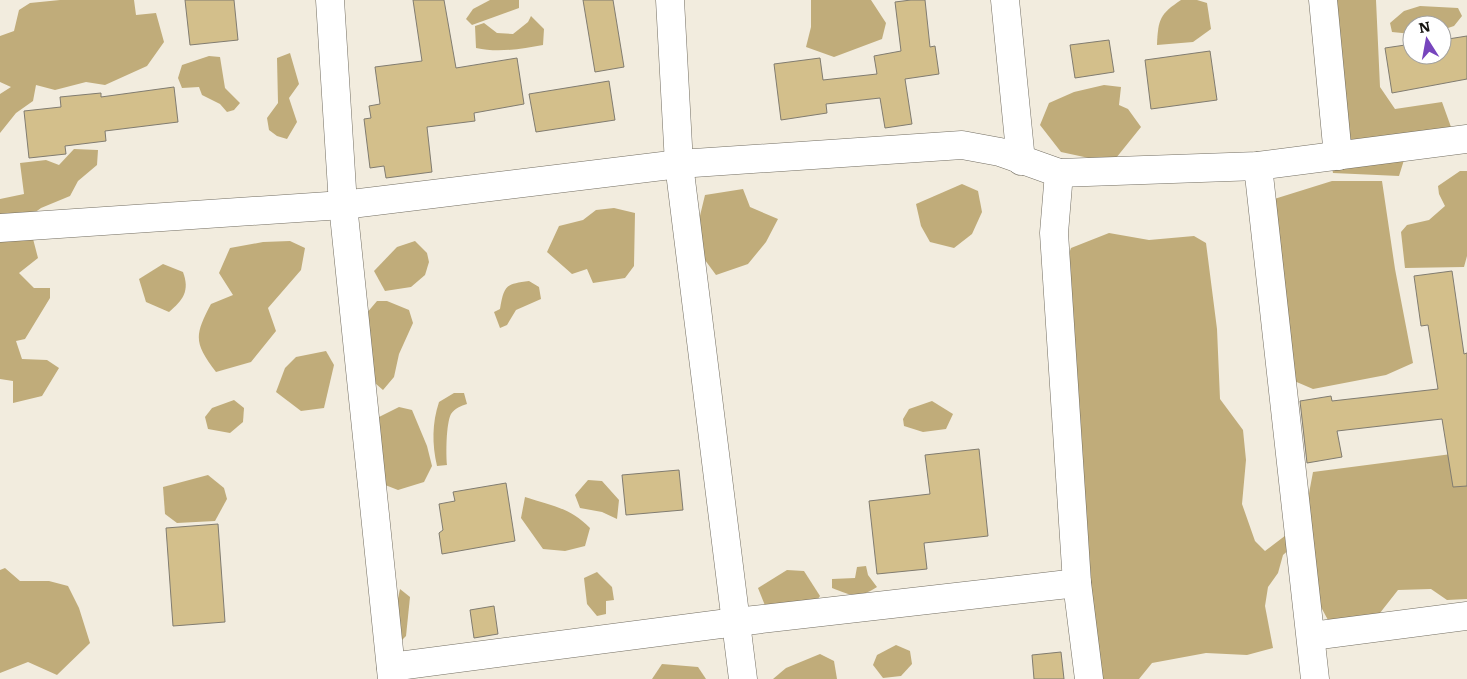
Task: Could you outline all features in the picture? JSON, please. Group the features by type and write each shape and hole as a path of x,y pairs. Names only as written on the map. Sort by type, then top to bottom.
{"street":[{"path":"330,0 343,205 392,673 736,622 1077,583"},
{"path":"670,0 679,164 743,679"},
{"path":"1005,0 1022,161"},
{"path":"1323,0 1338,156"},
{"path":"0,228 343,205 679,164 962,145 1000,152 1059,173 1258,166 1467,139"},
{"path":"1258,166 1312,636 1315,679"},
{"path":"1059,173 1054,233 1077,583 1089,679"},
{"path":"1312,636 1467,616"}],"shaded area":[{"path":"60,0 134,0 136,15 156,13 164,42 147,66 105,85 86,82 55,90 36,85 33,101 16,113 0,133 0,94 11,87 0,82 0,36 14,31 19,10 30,3"},
{"path":"490,0 519,0 519,8 472,25 466,19 473,9"},
{"path":"811,0 871,0 886,23 882,39 834,57 806,47 811,27"},
{"path":"1181,0 1197,0 1207,3 1211,29 1193,42 1157,45 1159,23 1164,14"},
{"path":"1333,0 1376,0 1380,87 1395,109 1442,102 1451,127 1408,147 1399,176 1333,173 1326,136"},
{"path":"1420,6 1458,8 1462,16 1452,27 1452,15 1402,15 1402,33 1392,32 1390,23 1404,11"},
{"path":"531,16 544,29 543,45 501,50 476,48 475,26 484,23 497,33 513,34 528,22"},
{"path":"290,53 299,84 289,98 297,122 287,139 277,136 269,130 267,118 278,103 277,58"},
{"path":"209,56 220,57 225,88 240,103 234,110 227,112 220,104 202,95 199,87 182,88 178,78 182,65"},
{"path":"1104,85 1121,87 1119,105 1128,109 1141,127 1112,163 1061,152 1040,125 1049,103 1074,92"},
{"path":"74,149 98,150 97,165 78,181 70,196 41,208 15,227 0,227 0,199 24,194 20,163 46,160 59,165"},
{"path":"1460,171 1467,171 1467,256 1464,267 1405,268 1401,232 1407,225 1429,220 1445,206 1439,194 1438,186"},
{"path":"1332,181 1382,181 1395,269 1413,363 1386,375 1313,389 1292,380 1271,200"},
{"path":"962,184 978,191 982,212 972,234 954,248 930,242 921,226 916,204"},
{"path":"743,189 750,207 778,219 766,242 748,264 716,275 702,256 697,228 705,195"},
{"path":"614,208 635,213 634,266 625,278 593,283 587,269 572,274 547,252 559,226 583,220 596,210"},
{"path":"1109,233 1149,240 1194,236 1206,243 1217,329 1220,399 1243,430 1246,460 1242,504 1255,541 1265,551 1290,532 1292,547 1283,555 1278,573 1268,587 1265,606 1273,648 1247,655 1206,653 1152,663 1139,679 1096,679 1054,295 1071,248"},
{"path":"32,235 38,258 19,273 34,288 50,288 50,298 25,339 16,341 22,359 47,360 59,368 42,396 13,403 13,381 0,379 0,238"},
{"path":"290,241 305,248 301,270 268,308 276,331 251,362 216,372 200,346 199,332 211,304 233,295 219,273 230,248 263,242"},
{"path":"415,241 427,253 429,262 425,275 411,287 385,291 374,271 397,247"},
{"path":"163,264 183,272 186,285 184,295 169,312 146,302 139,279"},
{"path":"529,281 539,287 541,299 516,310 507,325 500,328 494,312 500,309 505,290 515,283"},
{"path":"377,301 387,301 409,310 413,323 399,354 394,377 383,390 368,377 366,314"},
{"path":"326,351 334,365 324,408 301,411 276,392 285,368 296,357"},
{"path":"454,393 464,393 467,404 460,406 451,414 447,432 447,465 437,466 434,450 435,418 439,402"},
{"path":"234,400 244,408 243,422 230,433 208,429 205,417 212,408"},
{"path":"932,401 953,414 946,429 923,432 904,426 903,419 909,409"},
{"path":"399,407 412,410 427,446 432,466 424,482 398,490 380,483 376,433 379,417"},
{"path":"1467,452 1467,599 1447,600 1431,589 1398,590 1376,618 1328,620 1315,596 1304,520 1313,472"},
{"path":"208,475 224,488 227,499 215,521 177,523 165,514 163,487"},
{"path":"588,480 602,481 619,500 617,519 602,512 580,508 575,495"},
{"path":"525,497 560,508 582,521 590,528 585,546 565,551 543,549 521,518"},
{"path":"866,566 868,575 877,587 860,595 845,593 832,588 832,579 855,578 857,567"},
{"path":"5,568 20,581 49,581 68,586 79,608 90,643 57,675 28,662 0,673 0,570"},
{"path":"787,570 804,571 820,596 806,616 770,618 758,588"},
{"path":"597,572 612,587 614,600 606,601 606,614 597,616 587,604 584,578"},
{"path":"400,589 410,597 406,636 400,642 397,603"},
{"path":"896,645 910,651 912,664 901,676 883,678 873,665 877,655"},
{"path":"820,654 834,661 837,679 773,679 786,668"},
{"path":"662,664 698,667 706,679 652,679"}],"building":[{"path":"185,0 234,0 238,40 190,45"},
{"path":"413,0 444,0 456,68 517,58 524,104 474,113 475,121 427,127 432,172 386,178 384,166 370,168 364,119 371,118 369,106 380,104 375,67 422,61"},
{"path":"583,0 613,0 624,67 595,72"},
{"path":"925,0 930,47 935,46 939,74 905,79 912,124 885,128 880,98 826,104 827,113 781,120 774,64 820,58 823,80 877,74 874,56 901,51 895,2"},
{"path":"1467,36 1467,79 1392,93 1385,48 1402,45 1402,65 1452,65 1452,38"},
{"path":"1109,40 1114,72 1075,78 1070,45"},
{"path":"1210,51 1217,100 1151,109 1145,60"},
{"path":"609,81 615,120 536,132 529,94"},
{"path":"174,87 178,122 105,131 106,141 65,146 66,154 29,158 24,111 61,107 60,97 101,93 101,97"},
{"path":"1452,271 1464,354 1467,353 1467,486 1453,487 1442,419 1337,431 1342,457 1307,463 1300,401 1331,396 1332,401 1438,389 1428,325 1421,326 1414,276"},
{"path":"979,449 988,536 924,543 927,569 877,574 869,501 930,494 925,455"},
{"path":"679,470 683,510 626,515 622,475"},
{"path":"506,483 515,541 442,554 439,533 443,530 439,504 455,501 453,492"},
{"path":"218,524 225,622 173,626 166,528"},
{"path":"494,606 498,634 474,638 470,610"},
{"path":"1061,652 1064,679 1034,679 1032,655"}]}
